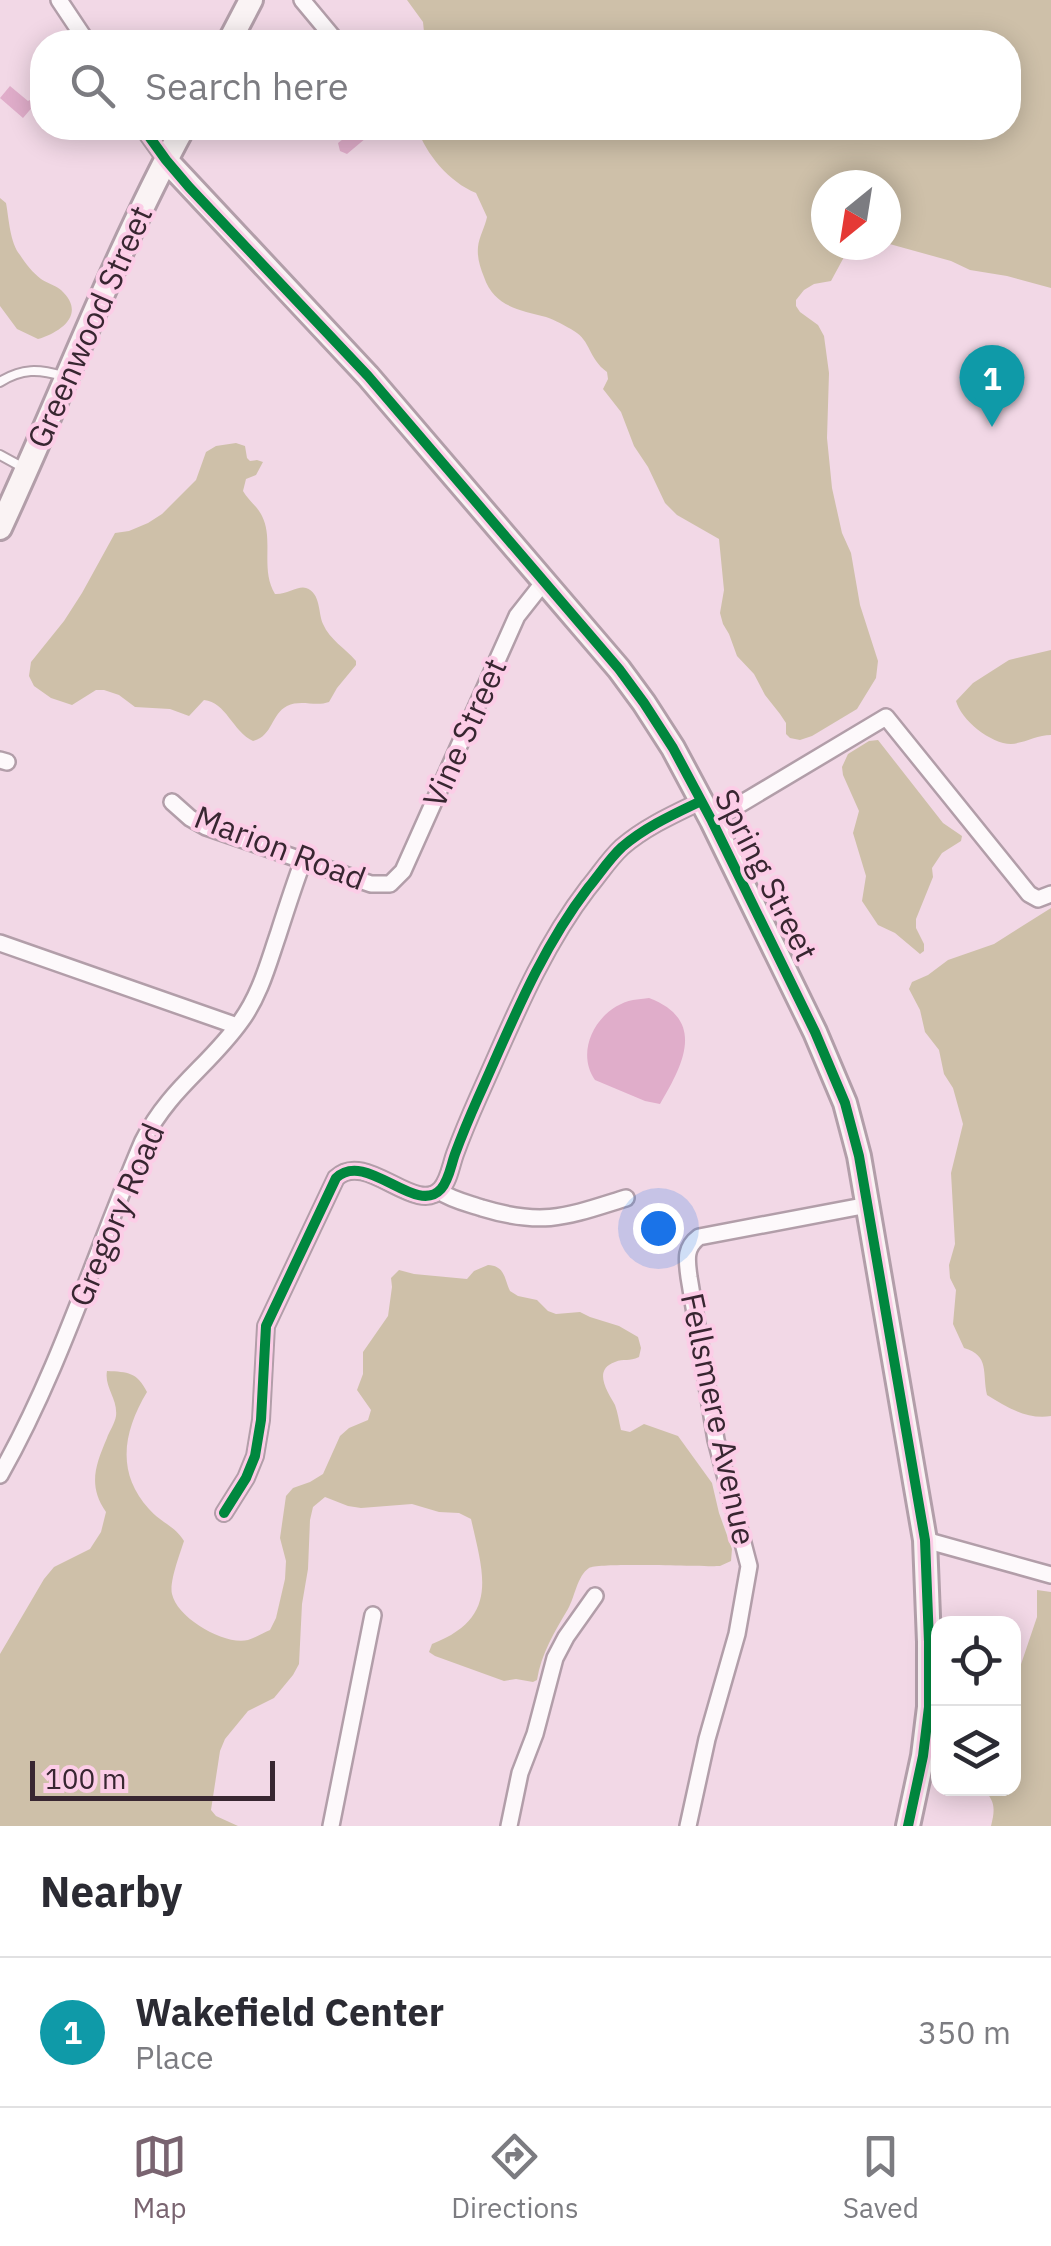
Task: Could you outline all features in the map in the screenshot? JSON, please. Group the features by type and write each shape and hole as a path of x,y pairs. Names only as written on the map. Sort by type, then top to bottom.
{"street":[{"path":"59,0 79,30"},
{"path":"235,30 251,0"},
{"path":"302,0 327,30"},
{"name":"Spring Street","path":"151,140 368,376 633,688 673,748 707,811 831,1065 854,1134 925,1540 929,1707 924,1756 908,1826"},
{"name":"Greenwood Street","path":"0,528 114,267 177,140"},
{"name":"Vine Street","path":"390,884 403,870 518,616 543,582"},
{"path":"224,1512 255,1456 266,1328 334,1181 344,1171 355,1169 413,1193 432,1195 439,1191 524,992 561,927 623,847 656,824 707,811 886,717 1029,894 1045,897"},
{"name":"Marion Road","path":"172,802 200,824 371,884 390,884"},
{"name":"Gregory Road","path":"0,1475 54,1368 150,1126 249,1009 264,978 303,861"},
{"path":"0,943 237,1026"},
{"path":"439,1191 494,1212 537,1220 626,1198"},
{"name":"Fellsmere Avenue","path":"688,1826 737,1634 749,1566 716,1440 689,1277 690,1245 699,1238 868,1205"},
{"path":"925,1540 1051,1575"},
{"path":"509,1826 520,1772 535,1734 555,1658 595,1596"},
{"path":"331,1826 373,1615"}],"lane":[{"path":"0,382 31,370 68,378"},
{"path":"0,454 28,469"}],"shaded area":[{"path":"407,0 1051,0 1051,288 970,270 901,247 901,170 811,170 811,260 842,260 831,281 804,290 796,306 818,325 824,336 829,373 827,438 832,488 842,533 851,553 860,605 878,661 876,678 857,709 812,736 800,740 786,734 786,723 754,674 737,656 720,613 724,590 719,539 677,515 665,503 634,446 621,412 603,389 607,372 580,335 553,320 509,306 488,287 478,259 487,217 476,193 440,166 422,140 1021,140 1021,30 424,30 423,22"},
{"path":"10,86 30,100 30,110 23,118 0,98"},
{"path":"364,140 347,154 340,151 338,143"},
{"path":"0,198 6,203 17,250 38,277 61,290 72,307 62,327 38,339 17,329 0,306"},
{"path":"236,443 245,446 250,461 263,462 256,475 246,479 243,491 265,525 268,575 275,594 303,587 311,591 326,630 356,661 329,702 287,706 264,735 253,741 212,702 204,700 189,716 170,709 135,707 104,690 96,690 72,705 51,698 34,686 29,676 31,662 64,621 115,533 129,531 162,514 196,480 206,452"},
{"path":"1051,650 1051,735 1003,743 986,735 964,716 956,701 973,683 1009,660"},
{"path":"878,740 943,823 962,836 932,868 933,877 916,919 924,944 920,954 895,933 878,925 862,901 866,876 853,833 859,811 842,767 848,754"},
{"path":"1051,908 1051,1416 1042,1417 1018,1412 987,1395 981,1360 964,1348 953,1324 956,1290 949,1265 955,1244 951,1173 963,1124 939,1050 925,1032 909,989 912,982 948,960 994,944"},
{"path":"649,998 667,1007 684,1031 682,1059 660,1104 595,1080 587,1056 593,1031 609,1011 620,1004"},
{"path":"488,1265 501,1270 510,1291 537,1300 548,1311 580,1312 638,1337 639,1357 615,1362 604,1370 621,1430 630,1432 644,1424 678,1436 712,1483 732,1549 731,1561 720,1566 589,1568 549,1643 537,1680 504,1681 429,1652 432,1644 468,1622 482,1593 480,1559 471,1519 412,1504 361,1508 325,1497 313,1507 310,1520 299,1664 274,1698 248,1711 220,1751 211,1810 238,1826 0,1826 0,1654 44,1579 54,1567 90,1549 101,1532 106,1512 100,1503 95,1476 116,1416 107,1371 131,1374 147,1392 128,1437 128,1467 138,1495 184,1541 172,1582 176,1603 203,1628 227,1639 248,1640 270,1630 276,1618 285,1579 286,1561 280,1538 286,1496 293,1488 323,1474 340,1436 368,1420 371,1410 357,1390 363,1374 363,1352 388,1316 391,1278 399,1270 467,1279"},
{"path":"1037,1590 1051,1592 1051,1826 991,1826 993,1806 989,1796 1021,1796 1021,1664 1037,1617"}],"cycle path":[{"path":"152,140 189,187 368,376 619,669 673,748 815,1032 845,1103 859,1156 925,1540 929,1707 908,1826"},
{"path":"224,1513 255,1456 266,1326 336,1178 348,1171 362,1171 418,1195 431,1195 441,1189 514,1016 571,912 622,847 650,827 701,801"}],"place":[{"name":"Wakefield Center","path":"992,427"}]}
